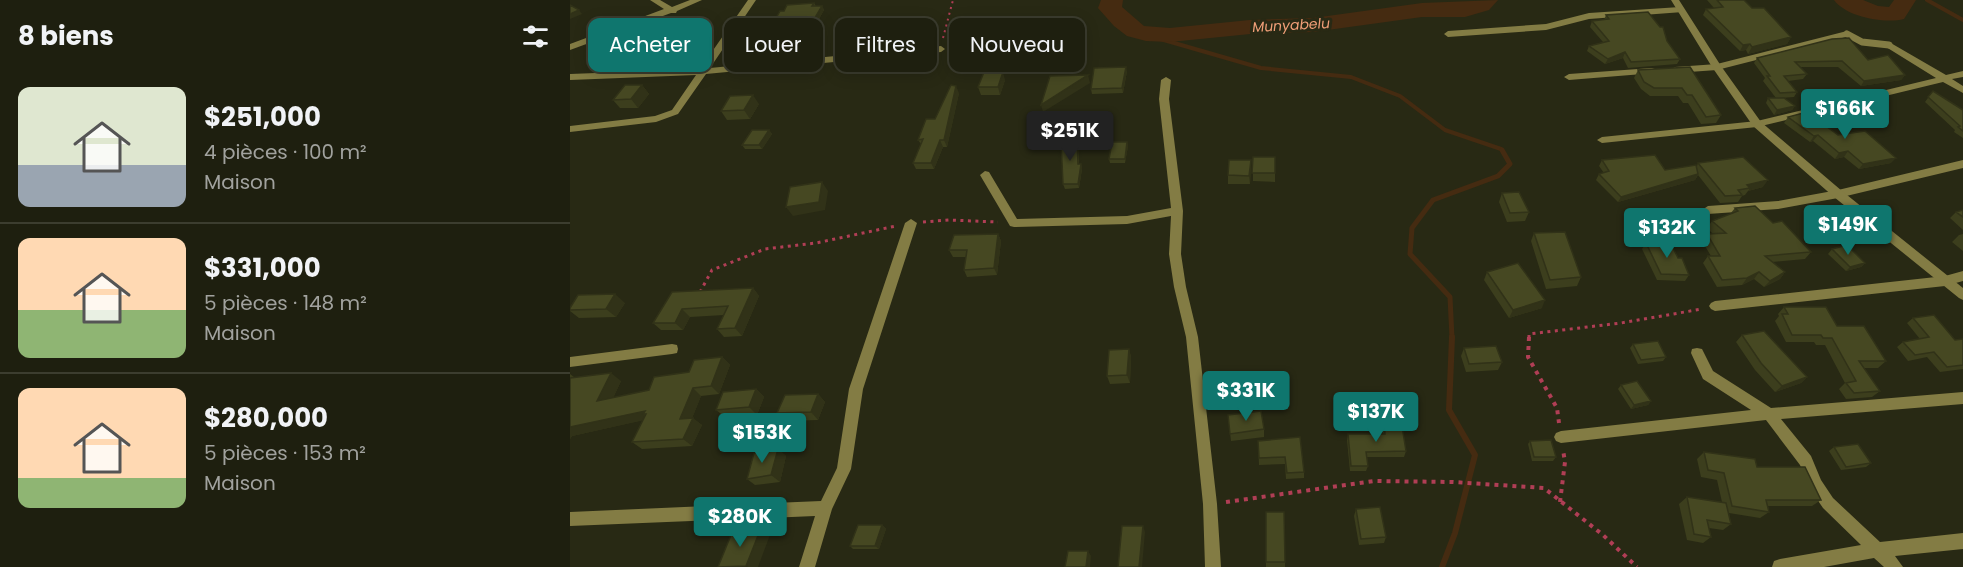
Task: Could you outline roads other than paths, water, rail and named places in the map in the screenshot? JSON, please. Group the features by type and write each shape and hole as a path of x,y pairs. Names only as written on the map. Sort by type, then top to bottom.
{"street":[{"path":"654,0 673,11"},
{"path":"570,47 698,0"},
{"path":"712,58 752,0"},
{"path":"1448,34 1546,27 1589,16 1678,5 1757,124 1838,194 1963,295"},
{"path":"1569,77 1717,67 1846,34"},
{"path":"1889,45 1963,90"},
{"path":"712,71 941,49"},
{"path":"570,77 702,72"},
{"path":"570,129 656,119 675,112 702,72"},
{"path":"1602,141 1757,124 1963,74"},
{"path":"1166,81 1164,99 1177,211 1175,254 1180,288 1192,337 1210,504 1213,567"},
{"path":"1708,210 1778,205 1838,194 1963,164"},
{"path":"985,175 1014,223 1127,220 1177,211"},
{"path":"807,567 825,508 844,469 856,389 911,223"},
{"path":"1715,306 1945,281 1963,276"},
{"path":"570,362 672,349"},
{"path":"1697,353 1708,375 1769,414 1806,461 1815,484 1828,503 1895,567"},
{"path":"1561,437 1769,414 1963,398"},
{"path":"570,519 825,508"},
{"path":"1779,567 1876,550 1963,541"}],"lane":[{"path":"1846,34 1862,42 1889,45"}],"waterway":[{"name":"Munyabelu","path":"1112,0 1110,8 1135,31 1170,35 1250,27 1313,25 1422,10 1465,10 1481,5 1487,0"},
{"name":"Munyabelu","path":"1845,0 1882,14 1896,14 1905,0"},
{"path":"1927,0 1963,20"},
{"path":"1143,34 1261,68 1351,77 1400,96 1445,130 1501,149 1503,152"},
{"path":"1452,338 1450,297 1410,254 1412,228 1433,200 1498,176 1510,164 1502,150"},
{"path":"1442,567 1455,533 1475,455 1449,410 1452,338"}]}
